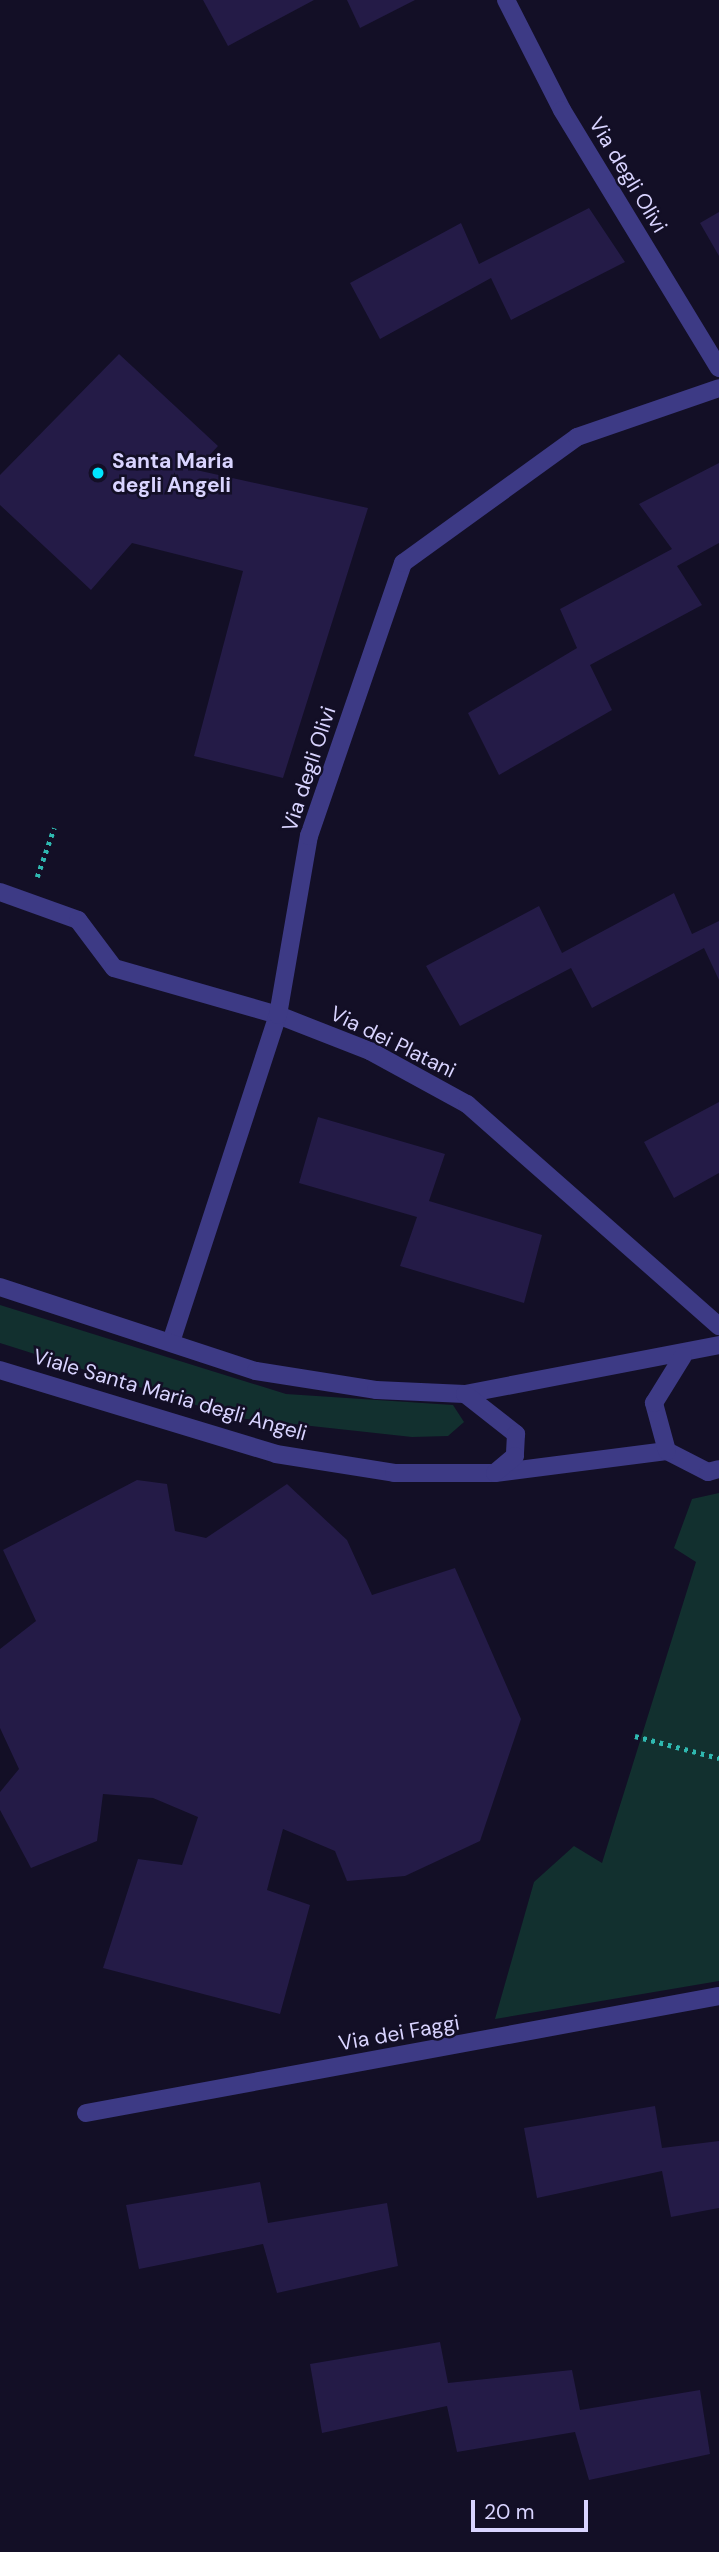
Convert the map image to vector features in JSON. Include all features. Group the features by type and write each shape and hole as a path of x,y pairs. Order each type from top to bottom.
{"street":[{"name":"Via degli Olivi","path":"506,0 562,110 719,368"},
{"name":"Via degli Olivi","path":"172,1342 278,1015 309,836 403,564 578,437 719,388"},
{"name":"Via dei Platani","path":"0,892 78,920 114,968 278,1015 370,1051 467,1104 719,1326"},
{"path":"0,1287 256,1371 376,1390 465,1394 682,1356 719,1345"},
{"path":"682,1356 654,1403 667,1451 708,1472 719,1469"},
{"name":"Viale Santa Maria degli Angeli","path":"0,1370 276,1454 394,1473 495,1473 667,1451"},
{"path":"465,1394 516,1434 514,1456 495,1473"},
{"name":"Via dei Faggi","path":"86,2113 719,1996"}],"path":[{"path":"34,887 54,828"},
{"path":"635,1736 719,1758"}],"green space":[{"path":"0,1305 286,1394 453,1405 464,1422 448,1436 412,1437 237,1418 0,1343"},
{"path":"719,1493 719,1981 495,2019 534,1882 574,1846 602,1863 696,1562 674,1548 692,1499"}],"building":[{"path":"203,0 314,0 228,46"},
{"path":"347,0 415,0 360,28"},
{"path":"589,208 625,262 511,320 491,278 380,339 350,283 461,223 479,264"},
{"path":"719,212 719,256 700,223"},
{"path":"119,354 218,446 196,470 368,508 283,778 194,756 243,571 132,543 91,590 0,505 0,475"},
{"path":"719,463 719,543 677,566 702,605 590,665 612,710 499,775 468,713 577,648 560,609 672,549 639,504"},
{"path":"674,893 692,934 719,921 719,980 704,948 592,1008 571,968 460,1026 426,966 539,906 562,953"},
{"path":"719,1102 719,1173 674,1198 644,1142"},
{"path":"318,1117 445,1154 429,1201 542,1235 524,1303 400,1266 417,1217 299,1183"},
{"path":"137,1480 167,1484 175,1531 206,1538 287,1484 347,1540 372,1595 455,1568 521,1719 480,1841 405,1876 347,1881 335,1851 283,1829 267,1890 310,1905 280,2014 103,1968 138,1859 182,1865 198,1817 153,1798 103,1794 97,1841 31,1868 0,1810 0,1792 19,1769 0,1728 0,1649 36,1621 3,1550"},
{"path":"655,2106 662,2148 719,2141 719,2208 671,2217 662,2171 537,2198 524,2128"},
{"path":"260,2182 268,2223 387,2203 398,2266 277,2293 263,2244 139,2269 126,2205"},
{"path":"440,2342 448,2383 572,2370 580,2410 700,2390 710,2454 589,2480 575,2432 457,2452 447,2406 322,2433 310,2364"}],"place":[{"name":"Santa Maria degli Angeli","path":"98,473"}]}
